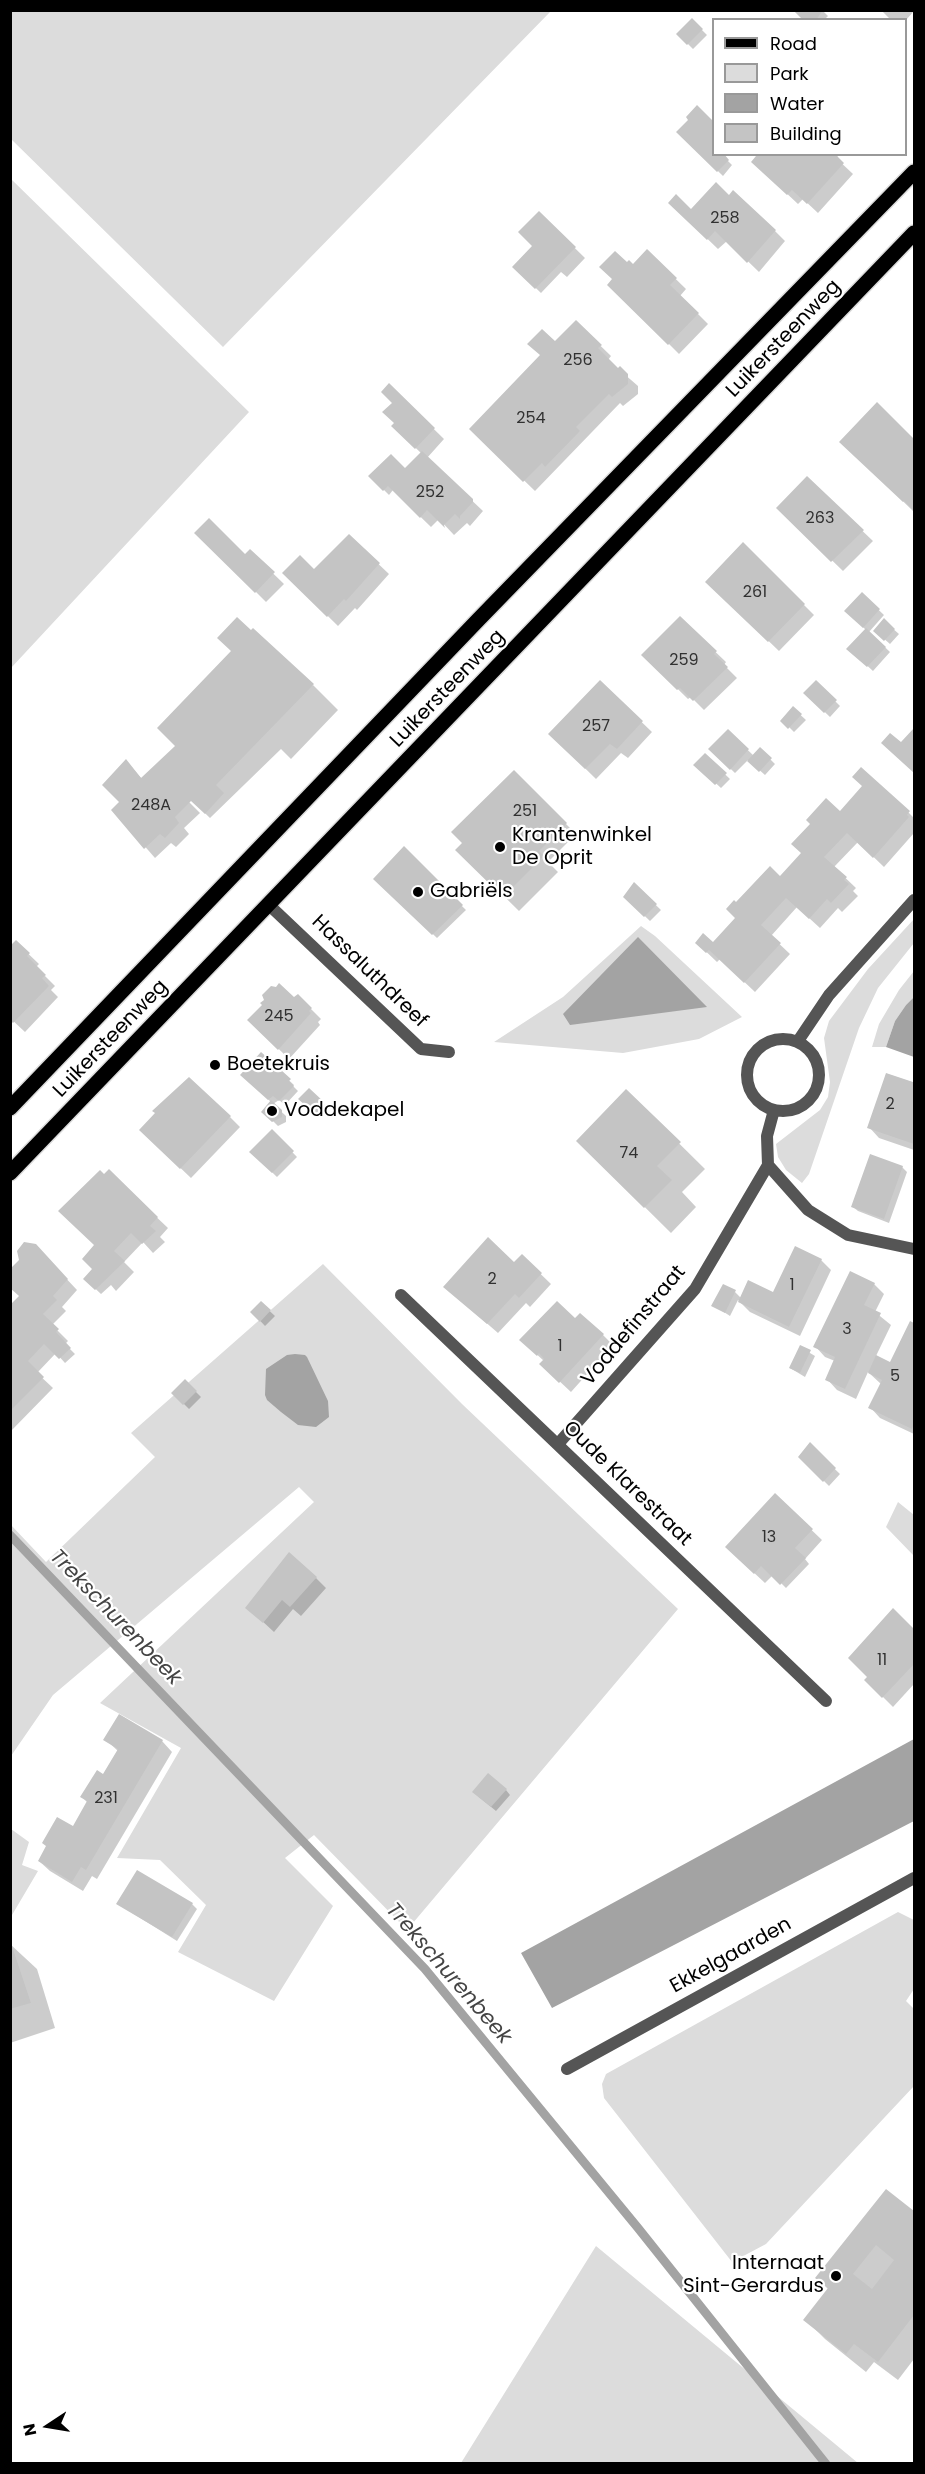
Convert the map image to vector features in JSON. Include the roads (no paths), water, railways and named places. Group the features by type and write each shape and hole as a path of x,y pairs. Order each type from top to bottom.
{"main road":[{"name":"Luikersteenweg","path":"10,1108 478,620 915,172"},
{"name":"Luikersteenweg","path":"10,1173 915,233"}],"street":[{"path":"798,1041 829,995 915,900"},
{"name":"Hassaluthdreef","path":"269,905 421,1049 449,1052"},
{"path":"787,1038 798,1041 816,1057 820,1081 816,1092 808,1102 786,1111 774,1110 757,1100 751,1091 747,1071 750,1060 756,1050 765,1043 787,1038"},
{"path":"774,1110 767,1136 768,1165 808,1209 848,1235 915,1249"},
{"name":"Voddefinstraat","path":"558,1444 695,1289 768,1165"},
{"name":"Oude Klarestraat","path":"401,1295 826,1701"},
{"name":"Ekkelgaarden","path":"567,2069 915,1878"}],"water":[{"path":"638,937 707,1007 570,1025 563,1014"},
{"path":"914,997 914,1057 886,1047 895,1021"},
{"path":"287,1355 307,1357 328,1401 329,1417 316,1427 298,1425 267,1400 265,1395 266,1369"},
{"path":"914,1739 914,1821 552,2008 521,1953"}],"waterway":[{"name":"Trekschurenbeek","path":"10,1535 425,1969 638,2228 826,2464"}],"place":[{"name":"Krantenwinkel De Oprit","path":"500,847"},
{"name":"Gabriëls","path":"418,892"},
{"name":"Boetekruis","path":"215,1065"},
{"name":"Voddekapel","path":"272,1111"},
{"name":"Internaat Sint-Gerardus","path":"836,2276"}]}
